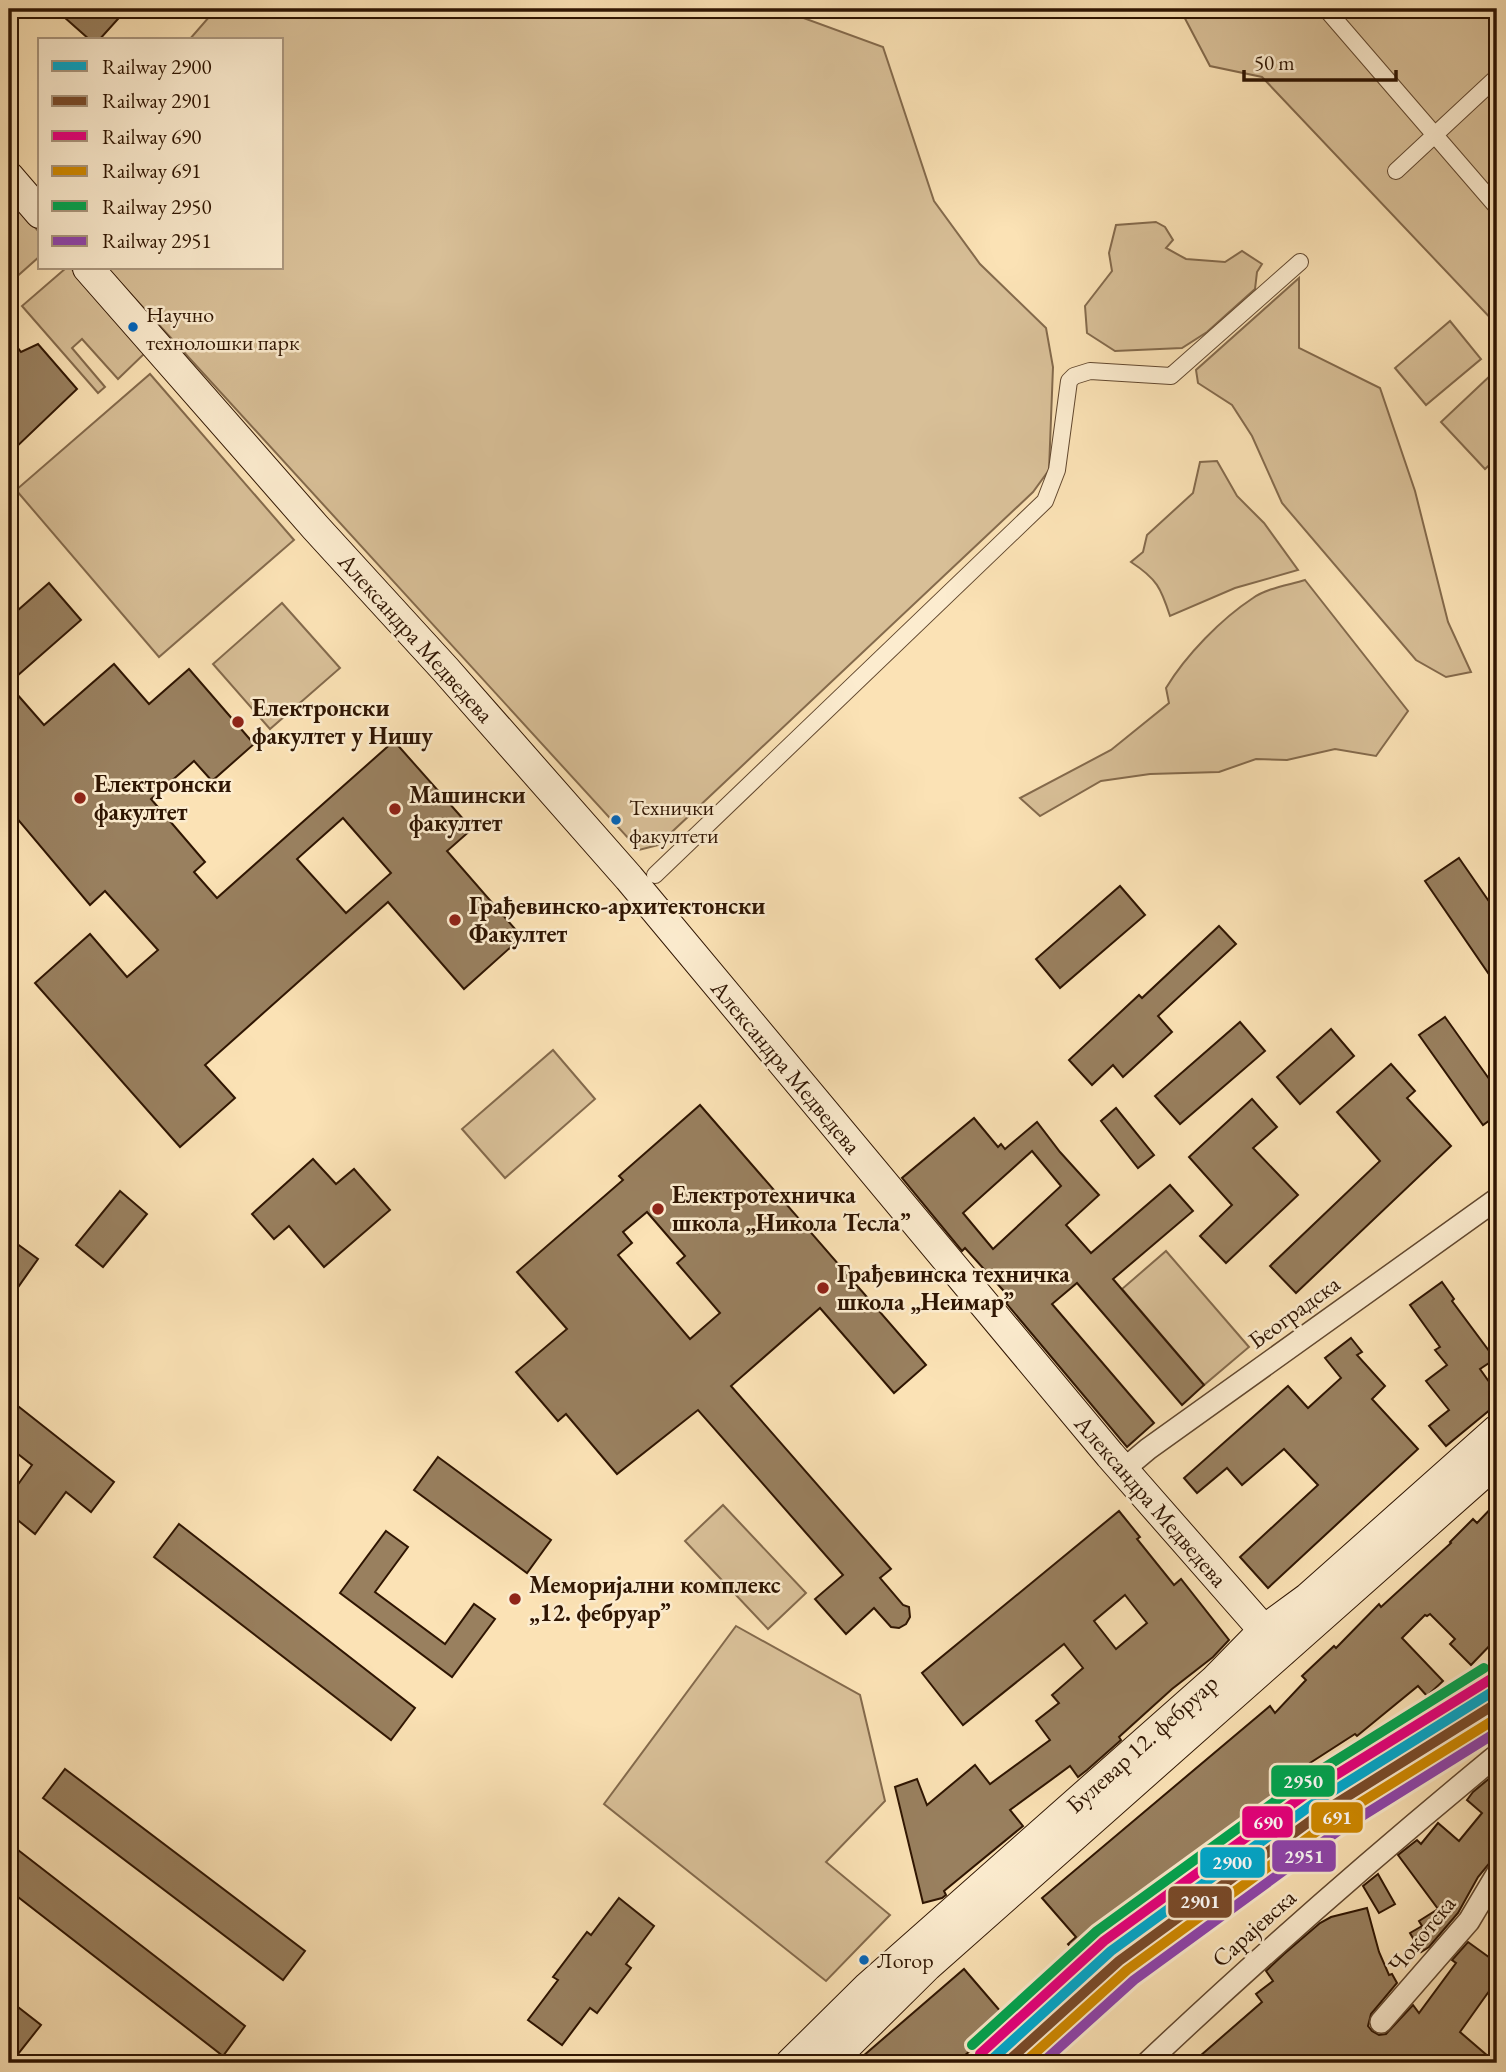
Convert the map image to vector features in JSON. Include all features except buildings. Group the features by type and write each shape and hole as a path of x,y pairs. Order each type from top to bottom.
{"main road":[{"path":"9,177 38,211"},
{"name":"Александра Медведева","path":"90,270 629,878 1123,1470 1273,1642"},
{"name":"Булевар 12. фебруар","path":"791,2063 868,1987 1214,1679 1273,1642 1308,1598 1497,1430"},
{"name":"Булевар 12. фебруар","path":"829,2063 927,1966 1273,1642 1497,1461"}],"street":[{"path":"1326,9 1497,207"},
{"path":"1396,171 1497,77"},
{"path":"655,875 1045,501 1057,470 1069,381 1074,376 1090,371 1171,376 1300,262"},
{"name":"Београдска","path":"1123,1470 1497,1199"},
{"name":"Сарајевска","path":"1147,2063 1345,1882 1497,1755"},
{"name":"Чокотска","path":"1381,2022 1469,1921 1497,1874"}],"shaded area":[{"path":"216,9 779,9 883,47 934,201 980,264 1046,328 1053,367 1049,470 1033,492 658,845 639,850 109,270 284,270 284,38 191,38"},
{"path":"1180,9 1497,9 1497,325 1262,77 1210,66"},
{"path":"9,198 38,231 38,258 13,280 9,275"},
{"path":"1156,222 1165,227 1173,240 1166,248 1186,259 1225,262 1242,251 1262,264 1257,272 1255,289 1207,332 1182,348 1115,351 1087,333 1085,306 1112,271 1109,253 1116,225"},
{"path":"64,270 73,270 145,353 118,379 82,339 72,348 105,387 98,393 22,306"},
{"path":"1299,278 1299,348 1380,388 1415,491 1448,622 1471,672 1446,677 1416,660 1282,503 1252,436 1232,405 1198,383 1196,370"},
{"path":"1450,321 1481,359 1426,405 1395,368"},
{"path":"150,374 294,540 159,657 16,490"},
{"path":"1492,374 1497,380 1497,458 1485,469 1441,422"},
{"path":"1217,461 1237,496 1264,523 1298,570 1235,588 1170,616 1157,585 1131,562 1143,552 1147,535 1193,493 1200,462"},
{"path":"1305,580 1408,711 1376,756 1335,749 1287,760 1256,759 1219,772 1150,774 1101,781 1040,816 1020,798 1111,750 1169,703 1166,688 1174,676 1205,638 1229,616 1265,592"},
{"path":"282,603 340,668 270,729 213,664"},
{"path":"553,1050 595,1099 505,1178 462,1129"},
{"path":"1166,1251 1249,1347 1204,1385 1122,1289"},
{"path":"723,1505 806,1593 768,1629 685,1541"},
{"path":"736,1626 860,1695 885,1801 826,1862 890,1915 826,1981 604,1804"}],"rail line":[{"name":"2950","path":"972,2045 1097,1931 1303,1781 1484,1668"},
{"name":"690","path":"980,2054 1104,1941 1310,1791 1491,1679"},
{"name":"2900","path":"988,2063 1111,1951 1317,1801 1497,1689"},
{"name":"2901","path":"1006,2063 1119,1961 1324,1811 1497,1703"},
{"name":"691","path":"1024,2063 1127,1970 1331,1821 1497,1718"},
{"name":"2951","path":"1042,2063 1134,1980 1338,1831 1497,1732"}],"place":[{"name":"Научно технолошки парк","path":"133,327"},
{"name":"Електронски факултет у Нишу","path":"238,722"},
{"name":"Електронски факултет","path":"80,798"},
{"name":"Машински факултет","path":"395,809"},
{"name":"Технички факултети","path":"616,820"},
{"name":"Грађевинско-архитектонски Факултет","path":"455,920"},
{"name":"Електротехничка школа „Никола Тесла”","path":"658,1209"},
{"name":"Грађевинска техничка школа „Неимар”","path":"823,1288"},
{"name":"Меморијални комплекс „12. фебруар”","path":"515,1599"},
{"name":"Логор","path":"864,1960"}]}
